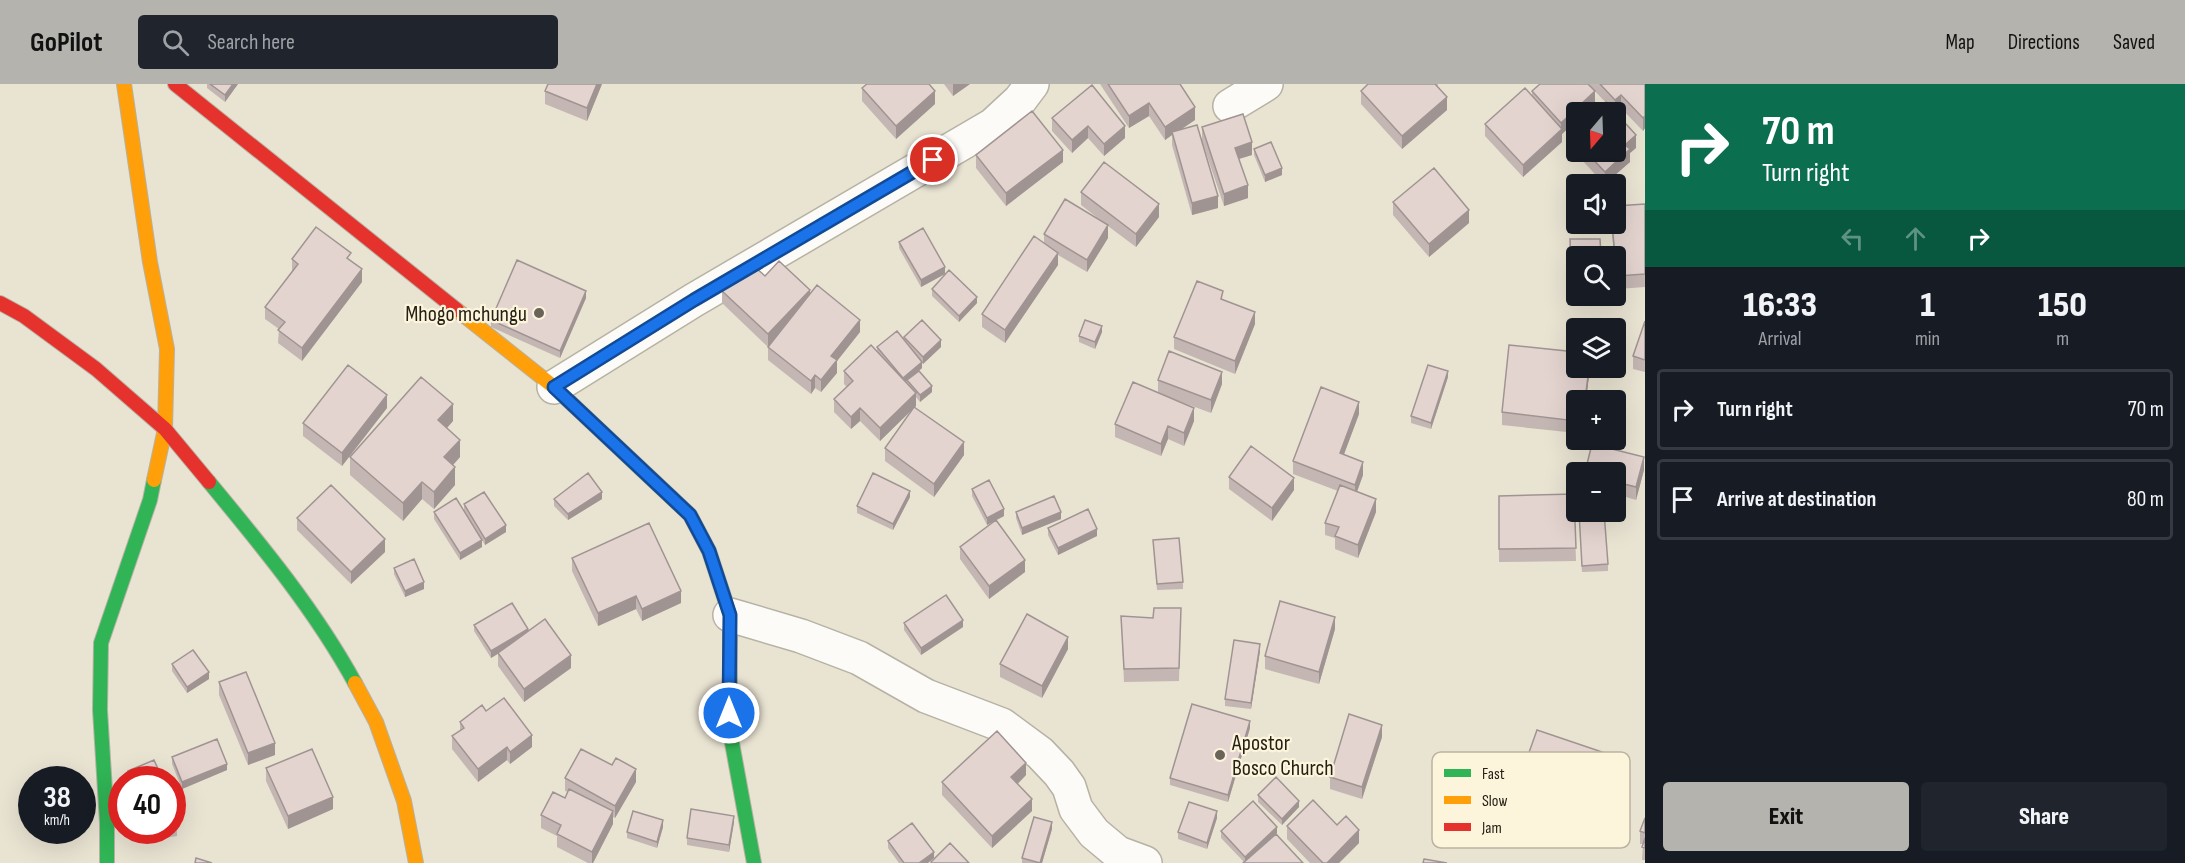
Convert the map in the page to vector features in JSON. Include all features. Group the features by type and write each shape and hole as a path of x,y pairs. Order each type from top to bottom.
{"street":[{"path":"106,863 107,823 99,710 101,644 150,501 165,429 167,349 150,262 124,84"},
{"path":"175,84 554,387 690,515 709,551 730,615 730,732 754,863"},
{"path":"554,387 694,300 993,125 1020,100 1032,84"},
{"path":"1230,106 1266,84"},
{"path":"0,303 24,316 96,369 165,429 282,570 344,663 380,733 404,801 416,863"},
{"path":"730,615 801,636 859,658 926,696 1002,724 1040,753 1059,772 1069,787 1076,809 1094,833 1118,853 1144,863"}],"building":[{"path":"210,84 233,84 225,95"},
{"path":"548,84 597,84 587,108 545,91"},
{"path":"867,84 929,84 935,91 896,126 862,88"},
{"path":"1108,84 1180,84 1195,107 1165,127 1149,103 1129,116"},
{"path":"1368,84 1435,84 1447,97 1402,136 1361,91"},
{"path":"1540,84 1588,84 1595,91 1583,102 1566,102 1566,118 1561,123 1532,91"},
{"path":"1600,84 1645,84 1645,116 1643,118 1621,95 1615,100"},
{"path":"1092,85 1125,126 1104,144 1088,126 1072,140 1052,118"},
{"path":"1525,88 1562,129 1523,165 1485,124"},
{"path":"1032,111 1063,150 1006,193 976,155"},
{"path":"1243,114 1252,142 1235,148 1248,185 1224,194 1202,127"},
{"path":"1626,124 1636,135 1626,144"},
{"path":"1197,125 1218,196 1192,203 1172,132"},
{"path":"1271,142 1282,168 1265,175 1254,149"},
{"path":"1104,162 1159,204 1136,234 1081,192"},
{"path":"1596,162 1616,162 1605,172"},
{"path":"1434,168 1469,210 1429,244 1393,202"},
{"path":"1065,199 1108,225 1087,260 1044,234"},
{"path":"1645,204 1645,274 1626,275 1626,246 1614,246 1613,234 1626,234 1626,205"},
{"path":"316,227 351,253 347,258 362,269 302,348 278,330 285,322 265,307 298,264 292,259"},
{"path":"923,228 945,267 921,280 899,242"},
{"path":"1034,236 1058,253 1005,330 982,314"},
{"path":"1570,239 1600,239 1600,246 1570,246"},
{"name":"Mhogo mchungu","path":"517,260 586,291 560,351 491,320"},
{"path":"779,261 810,290 768,334 722,291 742,268 749,275 756,268 765,276"},
{"path":"949,270 977,297 959,316 932,289"},
{"path":"1197,281 1223,291 1221,299 1255,312 1235,361 1174,337"},
{"path":"817,285 860,320 831,356 837,360 821,380 815,375 811,381 768,347"},
{"path":"922,320 941,340 923,357 904,337"},
{"path":"1085,320 1102,326 1095,342 1079,336"},
{"path":"1645,321 1645,360 1633,356"},
{"path":"897,331 922,362 903,378 877,347"},
{"path":"871,345 916,393 880,428 860,408 851,417 834,399 853,381 844,371"},
{"path":"1509,345 1566,351 1566,378 1588,378 1586,390 1566,390 1566,420 1502,412"},
{"path":"1169,351 1222,372 1211,400 1158,380"},
{"path":"348,365 387,395 342,453 303,423"},
{"path":"1428,365 1448,371 1431,423 1411,416"},
{"path":"919,371 932,386 920,395 907,380"},
{"path":"421,377 453,404 438,420 460,440 444,457 455,467 434,492 422,482 403,503 350,457"},
{"path":"1133,382 1194,408 1184,433 1168,426 1161,444 1115,424"},
{"path":"1321,387 1359,402 1340,453 1363,462 1355,485 1293,461"},
{"path":"914,407 964,442 934,484 885,448"},
{"path":"1251,446 1294,478 1272,508 1229,477"},
{"path":"1590,450 1616,450 1644,457 1636,487 1626,484 1626,462 1588,462"},
{"path":"588,473 602,492 568,514 554,499"},
{"path":"873,473 910,491 893,524 857,506"},
{"path":"989,480 1004,509 987,518 972,489"},
{"path":"331,485 385,539 351,572 297,518"},
{"path":"1340,485 1376,499 1358,545 1335,536 1339,527 1325,523"},
{"path":"484,492 506,525 485,539 464,504"},
{"path":"1566,494 1566,522 1575,522 1576,548 1499,549 1499,496"},
{"path":"1054,496 1061,512 1022,528 1016,512"},
{"path":"456,498 482,540 460,553 434,512"},
{"path":"1088,509 1097,529 1058,548 1048,528"},
{"path":"996,520 1025,560 989,586 960,547"},
{"path":"1580,522 1605,522 1608,564 1582,566"},
{"path":"649,523 681,591 642,609 636,596 598,613 572,558"},
{"path":"1179,538 1183,582 1157,584 1153,540"},
{"path":"414,559 424,582 405,591 394,568"},
{"path":"946,595 963,620 921,648 904,623"},
{"path":"1280,601 1335,617 1319,672 1265,656"},
{"path":"512,603 528,629 491,651 474,625"},
{"path":"1154,608 1181,608 1179,668 1124,669 1121,616 1153,618"},
{"path":"1027,614 1068,637 1042,686 1000,664"},
{"path":"545,619 571,655 524,689 498,653"},
{"path":"1234,640 1260,644 1251,703 1225,699"},
{"path":"193,650 209,672 187,687 172,664"},
{"path":"246,672 275,743 248,753 219,682"},
{"path":"504,698 532,735 510,752 507,747 478,769 452,736 464,728 460,722 482,705 486,711"},
{"path":"1192,704 1250,721 1228,795 1170,778"},
{"path":"1349,714 1382,725 1362,787 1330,777"},
{"path":"1537,730 1602,752 1529,752"},
{"path":"997,731 1026,763 1011,777 1032,799 992,836 942,782"},
{"path":"217,739 227,764 186,780 186,766 176,766 172,757"},
{"path":"312,749 333,797 288,816 266,768"},
{"path":"581,749 612,765 616,758 636,769 615,806 565,778"},
{"path":"154,760 157,766 140,766"},
{"path":"1276,777 1299,801 1282,819 1258,795"},
{"path":"569,789 613,811 592,852 557,834 561,825 541,815 553,792 565,798"},
{"path":"1313,800 1337,825 1346,816 1359,830 1327,863 1323,863 1287,826"},
{"path":"1253,801 1277,827 1245,857 1221,831"},
{"path":"1189,802 1217,811 1207,843 1178,832"},
{"path":"691,809 734,816 729,845 687,838"},
{"path":"633,811 663,820 657,842 627,832"},
{"path":"1034,817 1052,822 1040,863 1022,858"},
{"path":"1645,818 1645,833 1640,831"},
{"path":"912,823 934,852 919,863 904,863 888,841"},
{"path":"1276,834 1303,863 1243,863"},
{"path":"950,843 969,863 931,862"},
{"path":"196,858 212,863 195,863"},
{"path":"1424,859 1447,863 1423,863"}],"traffic: fast":[{"path":"107,863 107,823 100,710 101,643 150,500 154,480"},
{"path":"209,482 268,554 305,604 355,683"},
{"path":"672,498 690,515 709,551 730,615 730,732 754,863"}],"traffic: slow":[{"path":"124,84 150,262 167,349 165,429 154,480"},
{"path":"457,310 554,387 672,498"},
{"path":"355,683 376,722 404,801 416,863"}],"traffic: jam":[{"path":"175,84 457,310"},
{"path":"0,303 24,316 96,369 165,429 209,482"}],"place":[{"name":"Mhogo mchungu","path":"539,313"},
{"name":"Apostor Bosco Church","path":"1220,755"}],"route":[{"path":"729,713 730,615 709,551 690,515 554,387 694,300 933,160"}]}
